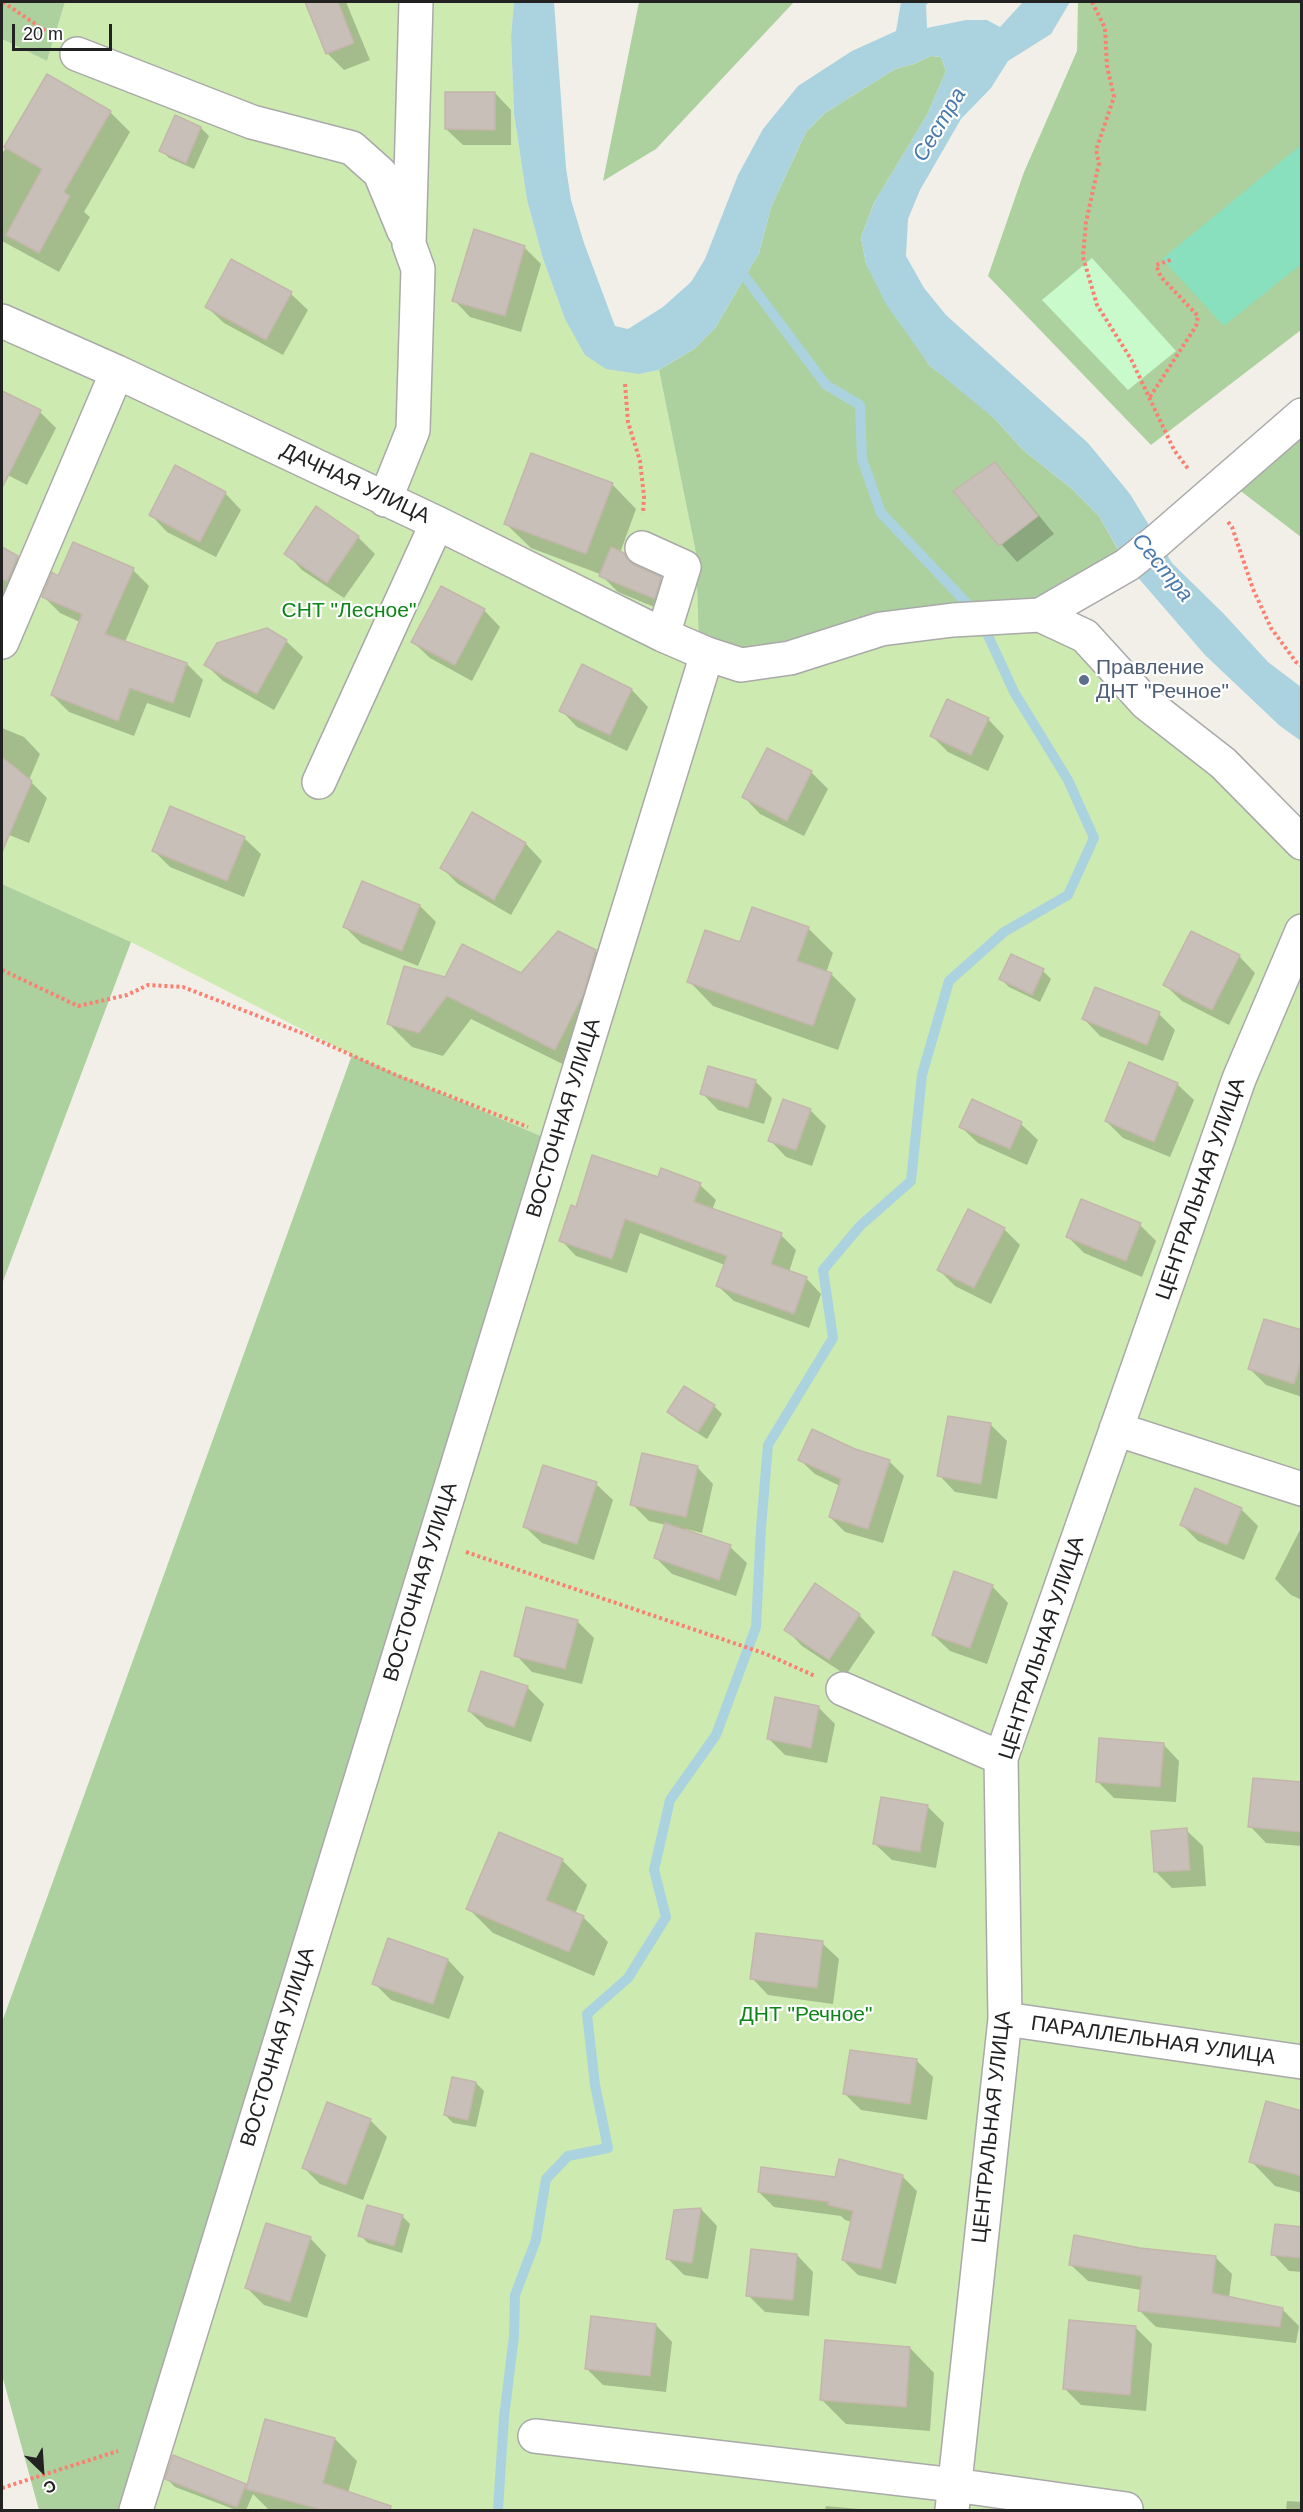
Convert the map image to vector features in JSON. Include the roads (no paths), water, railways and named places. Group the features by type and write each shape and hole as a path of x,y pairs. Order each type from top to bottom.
{"street":[{"path":"409,244 416,2"},
{"path":"78,54 252,122 352,148 381,173 418,269 413,430 385,500"},
{"name":"ДАЧНАЯ УЛИЦА","path":"2,321 117,372 437,523 663,635 706,654 741,665 780,660 881,629 986,617 1040,615"},
{"path":"2,642 117,372"},
{"path":"1040,615 1127,565 1302,415"},
{"path":"320,782 437,523"},
{"path":"642,548 684,567 663,635"},
{"path":"1040,615 1085,636 1146,703 1223,763 1302,843"},
{"name":"ВОСТОЧНАЯ УЛИЦА","path":"136,2511 706,654"},
{"name":"ЦЕНТРАЛЬНАЯ УЛИЦА","path":"953,2498 1005,2019 1001,1758 1239,1079 1302,931"},
{"path":"1116,1429 1302,1489"},
{"path":"843,1689 1001,1758"},
{"name":"ПАРАЛЛЕЛЬНАЯ УЛИЦА","path":"1005,2019 1302,2062"},
{"path":"536,2436 953,2498 1126,2509"}],"water":[{"name":"Сестра","path":"514,2 554,2 566,168 571,200 584,243 615,326 628,329 663,307 691,282 705,259 738,175 763,129 798,86 852,51 896,31 901,2 929,2 926,5 927,28 966,20 987,20 1000,27 1023,2 1070,2 1051,34 1008,61 991,88 961,119 920,190 908,219 906,256 924,288 946,315 1088,443 1130,494 1172,563 1224,614 1268,662 1301,687 1301,741 1280,726 1205,655 1127,565 1099,516 1071,488 1023,450 995,419 929,365 886,304 866,264 861,237 874,203 927,115 946,71 941,57 931,56 895,69 825,113 806,132 771,207 759,253 715,328 694,349 659,370 639,374 606,369 585,355 565,319 543,259 527,200 514,114 511,36"}],"waterway":[{"path":"498,2510 504,2417 514,2336 515,2295 536,2240 546,2179 568,2156 608,2148 595,2085 587,2014 628,1978 666,1917 654,1870 670,1800 716,1735 756,1627 768,1445 833,1338 823,1270 860,1226 911,1181 922,1075 949,981 1004,932 1068,895 1094,838 1068,780 1014,692 979,616 881,513 862,459 860,405 826,385 737,266"}],"place":[{"name":"Правление ДНТ \"Речное\"","path":"1084,680"}],"park label":[{"name":"СНТ \"Лесное\"","path":"349,611"},
{"name":"ДНТ \"Речное\"","path":"806,2015"}]}
